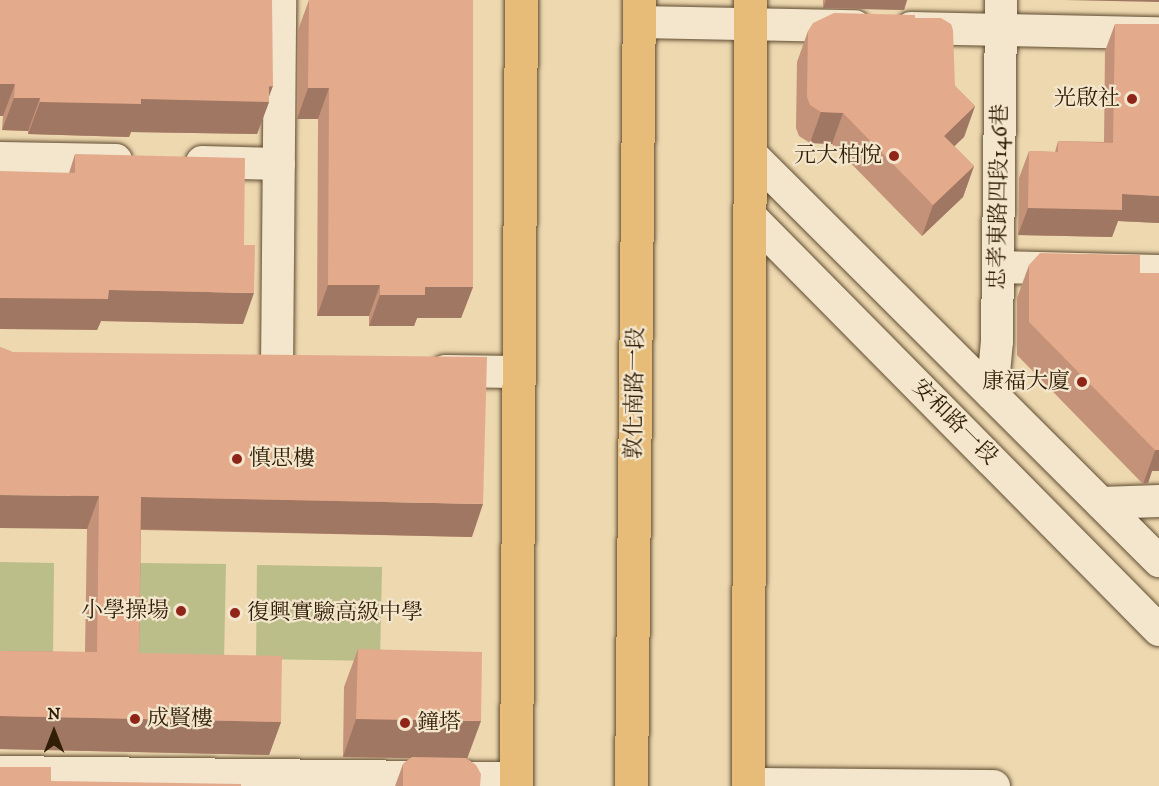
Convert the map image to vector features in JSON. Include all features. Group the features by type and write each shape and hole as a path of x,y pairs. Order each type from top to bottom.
{"main road":[{"path":"516,782 521,0"},
{"name":"敦化南路一段","path":"631,786 639,11"},
{"path":"748,785 750,12"}],"street":[{"path":"243,368 289,369 279,164 280,0"},
{"path":"639,11 1001,15 1159,33"},
{"name":"忠孝東路四段146巷","path":"992,394 997,340 1001,15"},
{"name":"安和路一段","path":"750,153 1159,561"},
{"path":"0,158 139,161"},
{"path":"174,162 279,164"},
{"name":"安和路一段","path":"750,216 1159,630"},
{"path":"998,267 1159,271"},
{"path":"418,371 519,372"},
{"path":"1101,503 1159,501"},
{"path":"0,772 263,780 516,782"},
{"path":"748,785 994,786"}],"green space":[{"path":"0,562 54,563 53,656 0,655"},
{"name":"小學操場","path":"139,563 226,564 224,660 137,658"},
{"path":"257,565 382,567 380,661 256,659"}],"building":[{"path":"0,0 272,0 273,86 269,86 269,102 141,99 141,104 40,102 40,98 14,98 15,84 0,84"},
{"path":"309,0 473,0 473,287 425,287 425,295 380,295 380,285 328,285 329,88 308,88"},
{"name":"元大柏悅","path":"834,13 915,15 915,18 941,18 951,24 955,86 975,106 944,136 974,166 933,205 843,113 821,112 810,105 807,97 808,31 813,23"},
{"path":"1115,24 1159,24 1159,196 1122,194 1122,210 1028,208 1029,151 1058,152 1058,141 1113,143"},
{"path":"75,154 245,158 244,245 255,245 254,293 109,290 108,299 0,298 0,171 75,173"},
{"path":"1040,253 1140,255 1140,273 1159,273 1159,450 1155,450 1029,322 1029,265"},
{"path":"0,347 12,352 487,357 483,504 141,497 139,653 282,656 281,722 0,716 0,651 97,652 99,496 0,495"},
{"path":"358,649 482,652 481,721 356,719"},
{"path":"412,757 466,758 476,765 481,774 480,786 403,786 403,764"},
{"path":"0,767 51,767 51,781 241,784 241,786 0,786"}],"place":[{"name":"光啟社","path":"1132,99"},
{"name":"元大柏悅","path":"894,156"},
{"name":"康福大廈","path":"1082,382"},
{"name":"慎思樓","path":"237,459"},
{"name":"小學操場","path":"181,611"},
{"name":"復興實驗高級中學","path":"235,613"},
{"name":"成賢樓","path":"135,719"},
{"name":"鐘塔","path":"405,723"}]}
